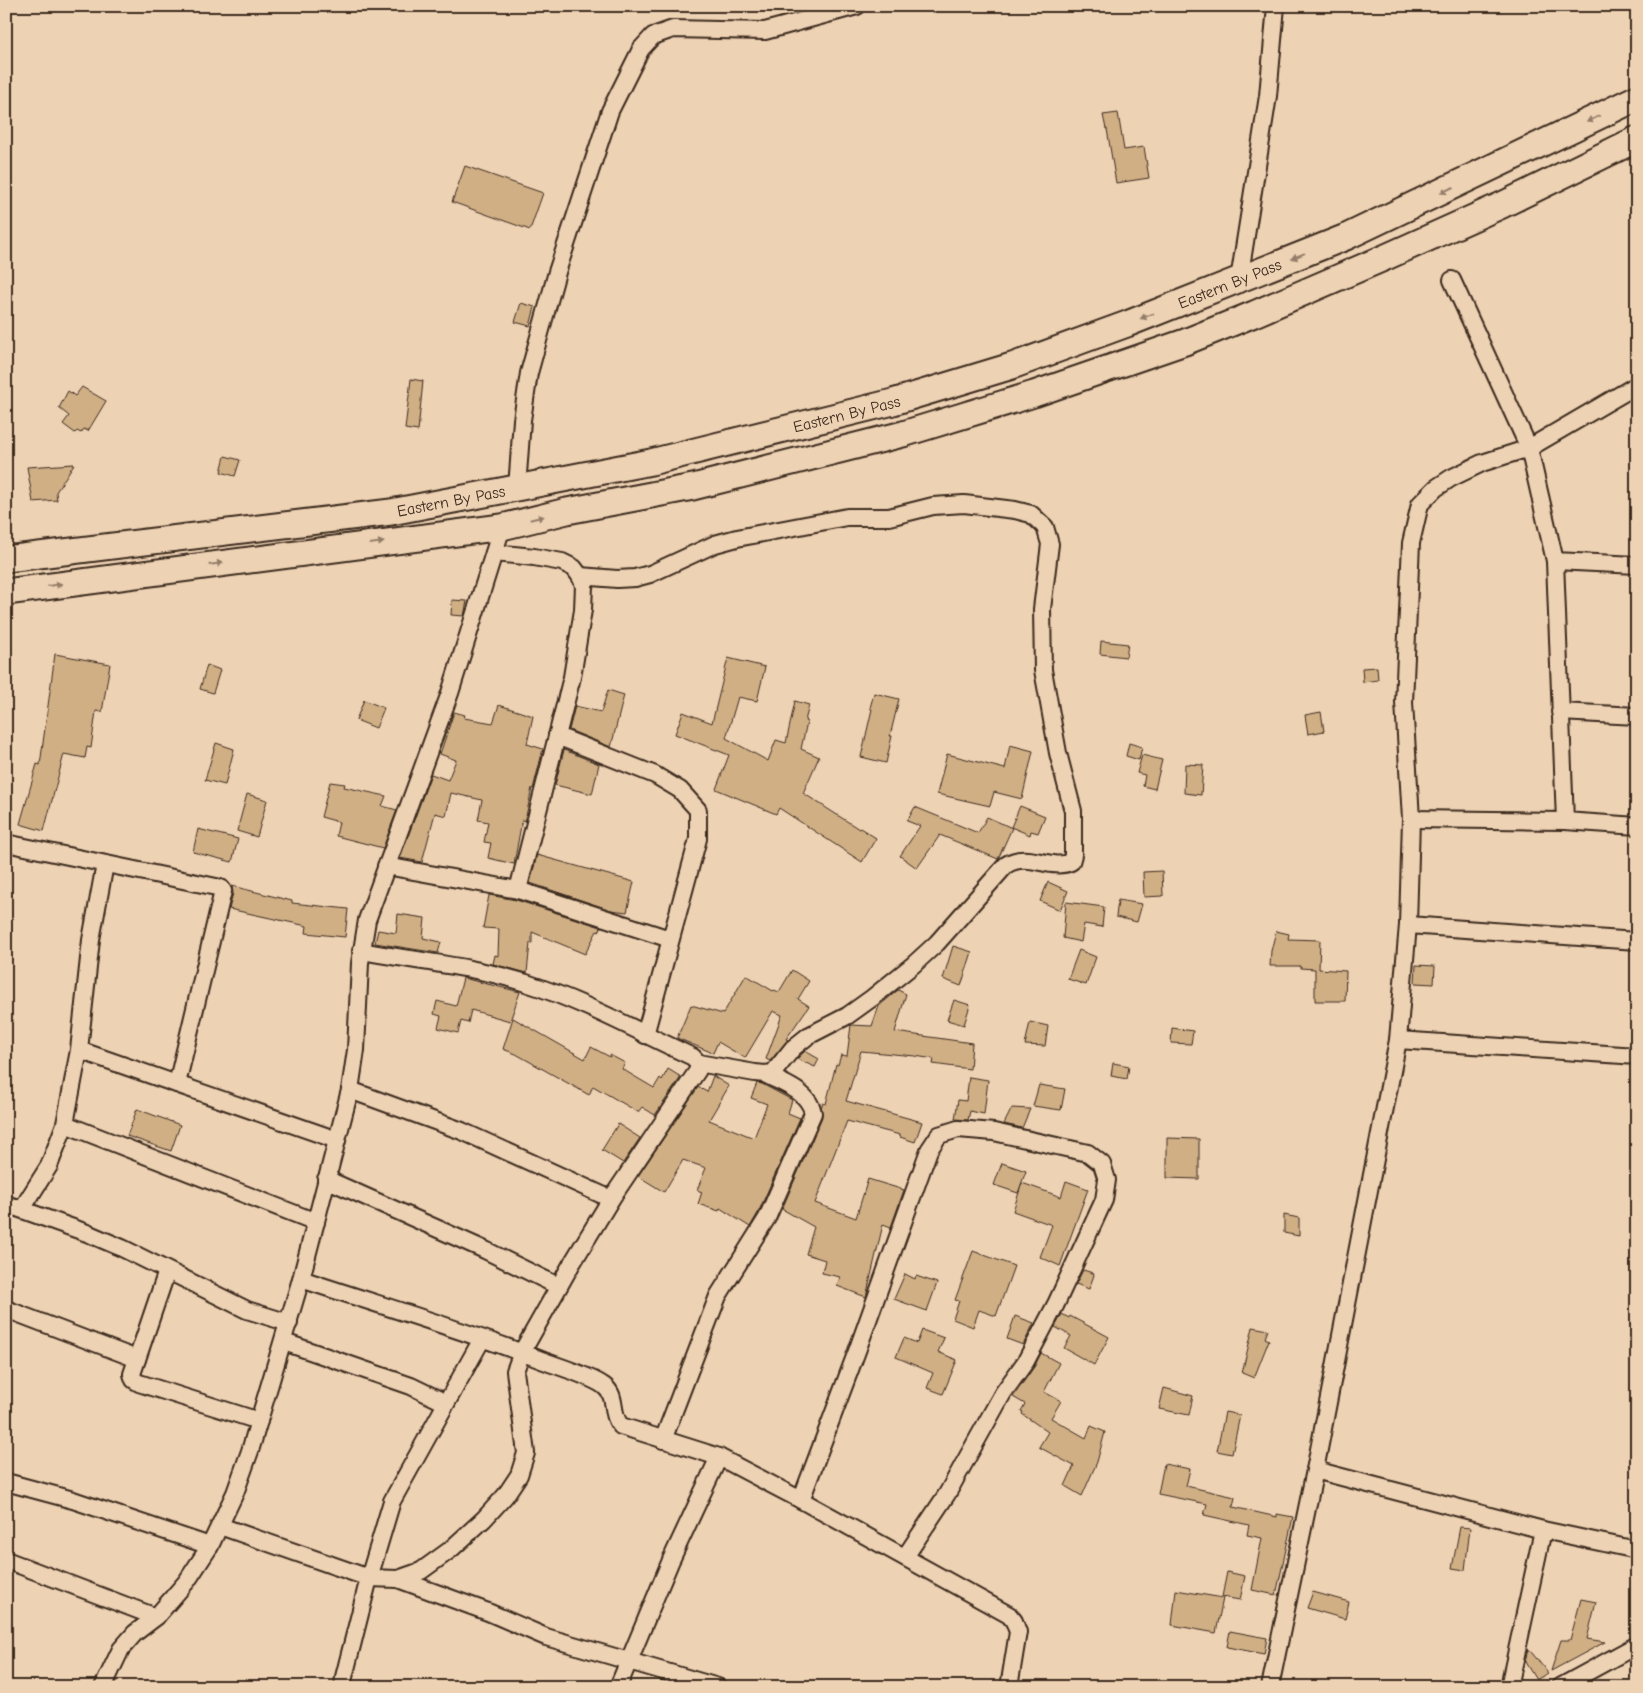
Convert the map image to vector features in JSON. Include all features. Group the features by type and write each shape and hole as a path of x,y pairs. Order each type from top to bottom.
{"main road":[{"name":"Eastern By Pass","path":"6,559 391,512 651,462 893,402 1012,366 1127,324 1355,233 1637,98"},
{"name":"Eastern By Pass","path":"6,592 502,527 712,482 903,434 1034,394 1185,342 1386,257 1502,205 1637,139"}],"street":[{"path":"517,488 522,420 529,373 557,272 610,111 641,49 653,36 672,30 765,30 856,6"},
{"path":"1239,280 1268,96 1276,6"},
{"path":"1452,280 1528,448 1555,561 1565,822"},
{"path":"1270,1687 1315,1470 1398,1040 1408,925 1411,819 1404,702 1411,543 1420,504 1436,488 1450,478 1482,463 1528,448 1566,428 1637,385"},
{"path":"580,576 617,579 635,578 650,574 714,544 737,538 847,517 889,517 933,506 964,504 1014,510 1030,514 1045,527 1050,544 1042,610 1042,670 1058,752 1073,811 1073,855 1071,862 1064,865 1028,859 1014,860 1006,865 937,943 913,965 847,1016 808,1036 793,1048 773,1072 766,1074"},
{"path":"102,1687 121,1649 135,1633 156,1617 187,1582 210,1546 235,1492 284,1342 350,1090 356,1050 361,952 367,920 450,693 502,527"},
{"path":"494,553 562,562 574,568 584,585 583,610 572,677 518,890"},
{"path":"1555,561 1637,565"},
{"path":"1560,712 1637,716"},
{"path":"557,736 654,775 680,790 698,810 698,839 645,1035"},
{"path":"1411,819 1565,822 1637,826"},
{"path":"6,844 221,888 223,890 177,1084"},
{"path":"22,1209 49,1166 65,1124 79,1050 91,940 105,864"},
{"path":"386,866 518,890 670,939"},
{"path":"1408,925 1637,942"},
{"path":"361,952 485,972 527,983 568,999 693,1057 698,1063 698,1070 611,1200 558,1286 522,1352 515,1371 526,1453 519,1475 505,1496 484,1519 450,1550 421,1571 398,1579"},
{"path":"1398,1040 1637,1056"},
{"path":"79,1050 337,1140"},
{"path":"664,1440 718,1296 767,1218 813,1113 811,1104 802,1094 766,1074 698,1063"},
{"path":"350,1090 462,1131 611,1200"},
{"path":"65,1124 316,1222"},
{"path":"801,1500 929,1150 939,1135 958,1129 994,1132 1088,1153 1102,1164 1107,1180 1104,1200 1056,1304 1026,1361 1003,1393 948,1494 905,1557"},
{"path":"326,1179 485,1250 558,1286"},
{"path":"6,1204 87,1233 247,1310 289,1323"},
{"path":"167,1271 132,1374 134,1380 138,1383 259,1421"},
{"path":"301,1279 522,1352 603,1385 609,1390 613,1399 615,1418 621,1426 719,1457 1009,1615 1014,1621 1018,1632 1009,1687"},
{"path":"6,1309 138,1359"},
{"path":"343,1687 369,1578 392,1501 482,1339"},
{"path":"284,1342 411,1386 446,1403"},
{"path":"618,1687 671,1560 719,1457"},
{"path":"1315,1470 1543,1530 1637,1550"},
{"path":"6,1482 82,1503 210,1546"},
{"path":"220,1526 369,1578 398,1579 488,1612 546,1637 718,1687"},
{"path":"1509,1687 1543,1530"},
{"path":"6,1560 156,1617"},
{"path":"1560,1687 1637,1646"}],"building":[{"path":"1118,113 1124,150 1144,147 1149,178 1116,183 1103,115"},
{"path":"465,166 543,193 530,230 452,202"},
{"path":"521,303 535,307 530,326 515,322"},
{"path":"411,379 423,381 418,431 405,429"},
{"path":"82,387 106,401 88,431 84,429 81,433 77,431 75,433 63,424 69,416 59,408 68,391 75,396"},
{"path":"225,456 240,460 235,476 221,472"},
{"path":"74,464 56,492 57,500 33,502 27,467"},
{"path":"452,600 467,601 464,616 451,615"},
{"path":"1101,641 1128,644 1126,657 1100,654"},
{"path":"55,654 110,664 102,712 96,711 91,748 87,747 85,758 64,754 44,831 20,824 37,764 40,765"},
{"path":"728,658 765,667 757,701 738,697 726,738 768,761 776,740 786,743 795,701 809,705 801,749 819,757 803,793 876,838 862,862 779,808 776,814 716,789 729,755 675,734 683,712 712,723"},
{"path":"207,665 220,670 213,693 200,689"},
{"path":"1377,667 1378,680 1363,682 1362,668"},
{"path":"608,690 624,695 611,747 569,730 575,706 601,712"},
{"path":"874,693 899,699 886,763 861,757"},
{"path":"364,700 384,708 376,728 356,720"},
{"path":"499,705 533,716 527,744 543,749 525,821 522,820 514,864 488,858 491,843 484,842 488,822 478,820 482,800 451,793 446,816 435,813 422,862 400,858 431,774 448,780 456,760 440,754 454,712 465,715 464,718 493,723"},
{"path":"1321,712 1324,731 1308,734 1305,715"},
{"path":"216,743 234,749 225,785 205,780"},
{"path":"1129,743 1142,747 1139,760 1126,756"},
{"path":"1010,745 1033,751 1022,799 994,792 990,806 937,794 947,754 1005,769"},
{"path":"564,750 599,764 592,794 555,785"},
{"path":"1142,755 1162,760 1155,789 1143,786 1145,775 1137,773"},
{"path":"1185,764 1203,765 1201,795 1184,793"},
{"path":"330,782 345,784 344,787 386,796 382,806 397,810 383,848 336,836 339,822 321,817"},
{"path":"247,794 267,800 257,837 237,831"},
{"path":"1020,806 1045,816 1038,833 1031,831 1030,835 1011,827"},
{"path":"915,807 978,833 987,817 1012,828 998,859 940,835 917,868 900,856 920,826 907,821"},
{"path":"198,829 238,839 232,862 193,852"},
{"path":"537,855 634,882 627,912 611,910 530,883"},
{"path":"1162,871 1163,896 1144,897 1143,872"},
{"path":"1048,882 1068,891 1060,910 1040,901"},
{"path":"232,886 292,901 292,903 348,909 345,937 306,933 307,926 229,909 233,893"},
{"path":"489,895 516,900 601,927 585,954 532,932 527,973 493,964 495,955 498,956 499,929 483,928"},
{"path":"1118,900 1142,904 1137,922 1116,917"},
{"path":"1066,902 1104,907 1102,927 1084,924 1081,942 1063,938"},
{"path":"398,914 425,918 423,938 441,942 438,953 375,943 378,930 396,933"},
{"path":"1276,931 1289,934 1288,939 1320,940 1319,969 1346,971 1345,1001 1315,1001 1315,969 1300,968 1300,966 1270,966 1271,951"},
{"path":"953,946 972,952 961,986 943,979"},
{"path":"1079,950 1096,957 1086,985 1068,979"},
{"path":"1416,965 1435,966 1434,984 1415,983"},
{"path":"792,970 809,981 798,999 809,1006 786,1039 788,1040 770,1061 766,1059 782,1015 773,1011 745,1058 718,1042 713,1053 677,1038 691,1005 723,1014 746,975 773,991 779,992"},
{"path":"463,978 520,992 510,1021 471,1010 468,1023 461,1021 458,1033 438,1028 441,1016 434,1014 437,1001 456,1006"},
{"path":"898,990 906,994 895,1032 972,1043 970,1069 933,1064 934,1059 861,1051 846,1101 922,1122 915,1142 900,1137 900,1135 847,1121 815,1203 856,1218 868,1179 904,1190 891,1227 883,1224 866,1297 837,1286 840,1277 822,1273 825,1260 806,1254 814,1227 782,1209 822,1117 821,1107 823,1103 826,1104 836,1064 838,1065 841,1055 847,1056 851,1025 872,1026 879,1006"},
{"path":"954,1000 970,1005 964,1025 947,1020"},
{"path":"513,1018 585,1059 591,1047 610,1057 610,1055 625,1063 622,1069 654,1088 660,1078 662,1080 668,1069 681,1077 655,1115 642,1107 638,1112 593,1086 589,1095 516,1054 503,1049"},
{"path":"1030,1022 1048,1026 1045,1046 1025,1045"},
{"path":"1172,1028 1193,1031 1191,1044 1171,1043"},
{"path":"805,1051 819,1059 815,1067 797,1059"},
{"path":"1113,1063 1129,1066 1127,1079 1111,1076"},
{"path":"713,1076 729,1086 709,1120 754,1138 767,1104 751,1098 757,1083 792,1100 788,1113 800,1118 750,1227 720,1208 719,1211 698,1204 702,1192 697,1190 706,1168 683,1160 664,1192 638,1176 698,1087 707,1092"},
{"path":"969,1077 988,1080 984,1114 970,1111 968,1120 955,1119 958,1100 966,1101"},
{"path":"1039,1085 1065,1089 1061,1110 1033,1106"},
{"path":"1012,1108 1030,1109 1022,1128 1004,1124"},
{"path":"137,1109 180,1125 171,1151 127,1136"},
{"path":"618,1124 640,1138 623,1163 602,1150"},
{"path":"1167,1138 1199,1139 1199,1179 1167,1178"},
{"path":"1002,1163 1026,1171 1018,1193 994,1185"},
{"path":"1066,1181 1088,1189 1060,1266 1040,1257 1052,1225 1013,1211 1022,1183 1061,1197"},
{"path":"1284,1215 1299,1218 1299,1236 1284,1233"},
{"path":"973,1251 1014,1266 996,1316 979,1310 973,1327 953,1319 959,1301 955,1300"},
{"path":"1083,1270 1094,1275 1089,1289 1076,1284"},
{"path":"905,1274 915,1279 916,1276 937,1283 927,1311 894,1299"},
{"path":"1062,1314 1069,1318 1070,1316 1109,1337 1094,1365 1064,1348 1071,1336 1055,1327"},
{"path":"1015,1316 1034,1323 1023,1345 1007,1339"},
{"path":"1253,1327 1268,1330 1265,1338 1269,1340 1254,1378 1242,1373"},
{"path":"922,1330 944,1338 938,1352 957,1360 943,1394 927,1388 933,1373 896,1357 904,1338 917,1343"},
{"path":"1041,1353 1059,1363 1044,1392 1061,1401 1051,1418 1086,1438 1091,1426 1105,1432 1097,1462 1082,1496 1065,1486 1074,1466 1039,1447 1048,1432 1022,1414 1023,1412 1021,1411 1025,1404 1013,1397 1034,1367"},
{"path":"1164,1388 1193,1396 1189,1415 1159,1409"},
{"path":"1225,1412 1240,1415 1232,1454 1217,1451"},
{"path":"1164,1464 1190,1469 1186,1486 1235,1497 1233,1507 1277,1517 1277,1514 1293,1517 1276,1595 1252,1590 1262,1538 1247,1535 1249,1525 1204,1515 1207,1504 1158,1494"},
{"path":"1460,1527 1470,1528 1465,1570 1452,1568"},
{"path":"1227,1572 1245,1576 1240,1600 1222,1597"},
{"path":"1176,1590 1223,1598 1216,1633 1172,1625"},
{"path":"1313,1592 1349,1602 1345,1619 1307,1608"},
{"path":"1581,1599 1596,1602 1587,1639 1605,1642 1551,1671 1561,1640 1570,1640"},
{"path":"1230,1631 1267,1638 1264,1654 1227,1647"},
{"path":"1528,1648 1548,1673 1536,1680 1525,1662"}]}
